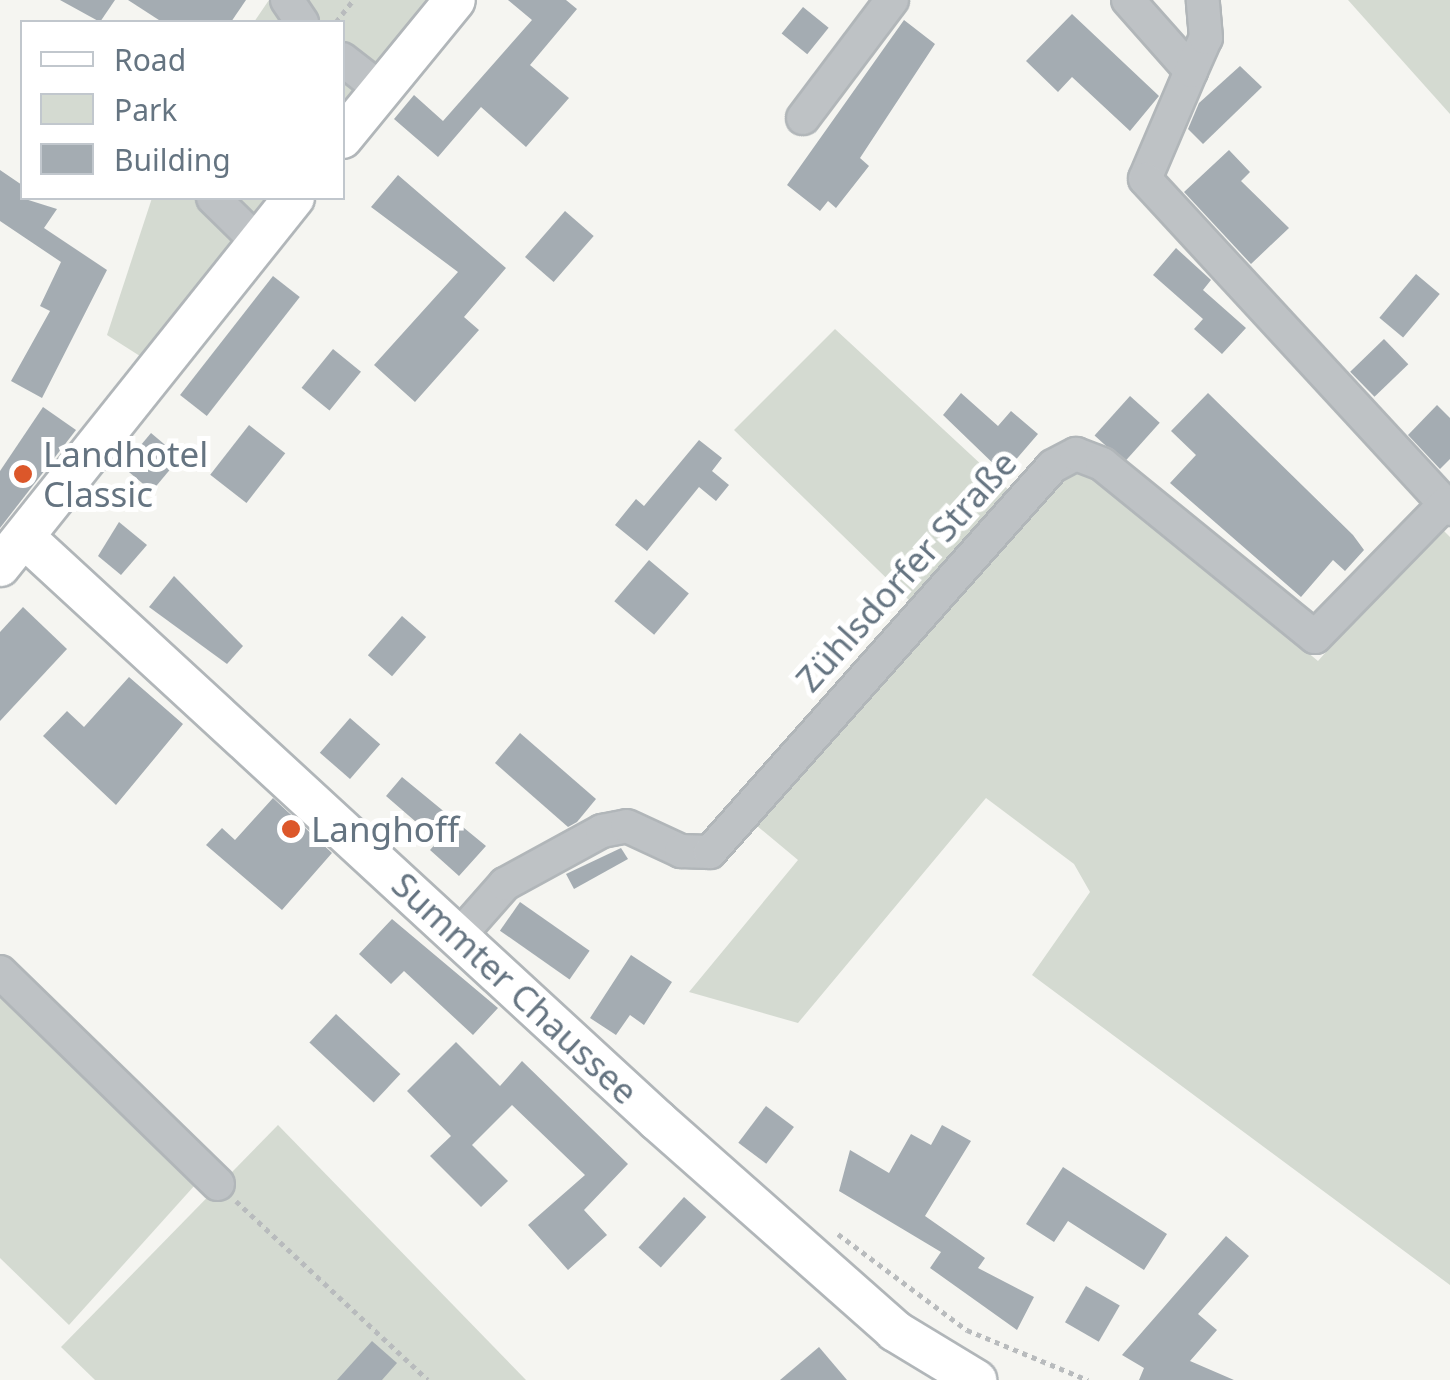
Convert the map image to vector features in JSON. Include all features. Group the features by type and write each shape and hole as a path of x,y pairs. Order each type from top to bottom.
{"main road":[{"path":"345,134 455,0"},
{"path":"12,552 292,200"},
{"name":"Summter Chaussee","path":"12,552 460,935 658,1122 951,1375"}],"street":[{"path":"803,118 892,0"},
{"path":"1128,0 1191,71 1206,38 1203,0"},
{"path":"345,62 382,90"},
{"name":"Zühlsdorfer Straße","path":"460,935 506,884 602,831 627,826 681,851 710,852 1053,466 1076,454 1102,464 1315,637 1447,506 1145,179 1191,71"},
{"path":"215,200 258,242"},
{"path":"0,972 218,1184"}],"path":[{"path":"338,20 353,0"},
{"path":"218,1184 428,1380"},
{"path":"832,1229 967,1330 1088,1380"}],"green space":[{"path":"269,0 432,0 345,109 345,20 255,20"},
{"path":"1348,0 1450,0 1450,114"},
{"path":"151,200 272,200 143,358 107,335"},
{"path":"835,329 1024,504 1073,458 1318,661 1438,525 1450,537 1450,1285 1032,975 1090,892 1074,864 986,798 798,1023 689,992 798,860 738,810 910,601 734,430"},
{"path":"0,989 195,1185 69,1325 0,1258"},
{"path":"278,1125 526,1380 95,1380 61,1347"}],"building":[{"path":"60,0 115,0 101,20"},
{"path":"128,0 246,0 232,20 159,20"},
{"path":"508,0 566,0 577,9 530,65 569,98 526,147 481,107 438,157 394,119 414,95 443,121 532,20"},
{"path":"803,7 829,28 807,54 782,33"},
{"path":"1072,14 1159,96 1130,131 1072,77 1058,92 1026,61"},
{"path":"904,20 935,44 860,158 869,166 836,208 828,201 820,211 787,185"},
{"path":"1240,66 1262,87 1203,144 1188,129 1199,103"},
{"path":"1229,150 1250,172 1241,181 1289,228 1251,264 1184,192"},
{"path":"0,170 20,184 20,200 57,209 44,228 107,270 42,398 11,381 50,311 40,306 61,262 0,221"},
{"path":"398,175 506,268 464,317 479,330 415,402 374,365 458,272 371,207"},
{"path":"565,211 594,236 554,282 525,257"},
{"path":"1176,248 1211,280 1203,290 1246,328 1222,354 1194,329 1203,319 1153,275"},
{"path":"1416,274 1440,294 1403,338 1379,318"},
{"path":"273,276 300,297 207,416 180,395"},
{"path":"1384,339 1408,364 1375,397 1350,372"},
{"path":"333,349 361,372 330,411 302,388"},
{"path":"961,393 998,426 1011,411 1038,434 1012,464 1000,470 943,415"},
{"path":"1208,393 1353,535 1364,550 1345,571 1333,560 1301,597 1170,483 1196,455 1171,431"},
{"path":"1130,396 1160,423 1124,462 1095,435"},
{"path":"1437,405 1450,418 1450,459 1440,469 1408,435"},
{"name":"Landhotel Classic","path":"43,407 76,430 0,528 0,471"},
{"path":"249,425 285,453 246,503 210,475"},
{"path":"151,433 180,457 152,491 123,467"},
{"path":"699,440 722,458 712,471 729,485 716,501 699,487 647,551 615,525 636,499 644,506"},
{"path":"119,522 147,545 121,575 98,556"},
{"path":"649,560 689,593 654,635 614,601"},
{"path":"174,576 243,646 227,664 149,607"},
{"path":"23,607 67,649 0,721 0,632"},
{"path":"402,616 426,637 392,676 368,655"},
{"path":"129,677 183,724 116,805 43,736 67,711 84,727"},
{"path":"350,718 380,744 350,779 320,753"},
{"path":"520,733 596,799 577,822 568,827 495,763"},
{"path":"402,777 486,846 459,876 430,850 438,841 386,796"},
{"path":"273,798 332,853 282,910 206,845 222,828 235,840"},
{"path":"621,848 628,859 574,889 566,874"},
{"path":"520,902 590,951 570,979 500,931"},
{"path":"392,919 498,1008 473,1035 404,971 391,984 359,954"},
{"path":"631,955 672,982 644,1025 630,1015 616,1035 590,1018"},
{"path":"336,1014 400,1074 374,1103 309,1043"},
{"path":"456,1042 500,1086 522,1061 628,1164 584,1210 607,1235 568,1270 528,1225 585,1175 512,1105 472,1145 508,1181 481,1207 430,1156 451,1136 407,1091"},
{"path":"766,1106 794,1127 766,1164 738,1143"},
{"path":"942,1125 971,1141 925,1216 985,1258 978,1268 1034,1297 1017,1330 930,1268 941,1252 839,1191 850,1150 889,1173 911,1134 931,1145"},
{"path":"1063,1167 1167,1234 1144,1270 1068,1221 1054,1242 1026,1224"},
{"path":"684,1197 706,1217 661,1268 638,1248"},
{"path":"1226,1236 1249,1256 1198,1314 1217,1330 1190,1361 1234,1380 1139,1380 1144,1368 1122,1355"},
{"path":"1086,1286 1120,1306 1099,1342 1065,1322"},
{"path":"372,1341 397,1363 382,1380 337,1380"},
{"path":"819,1347 847,1380 780,1380"}],"place":[{"name":"Landhotel Classic","path":"23,474"},
{"name":"Langhoff","path":"291,829"}]}
